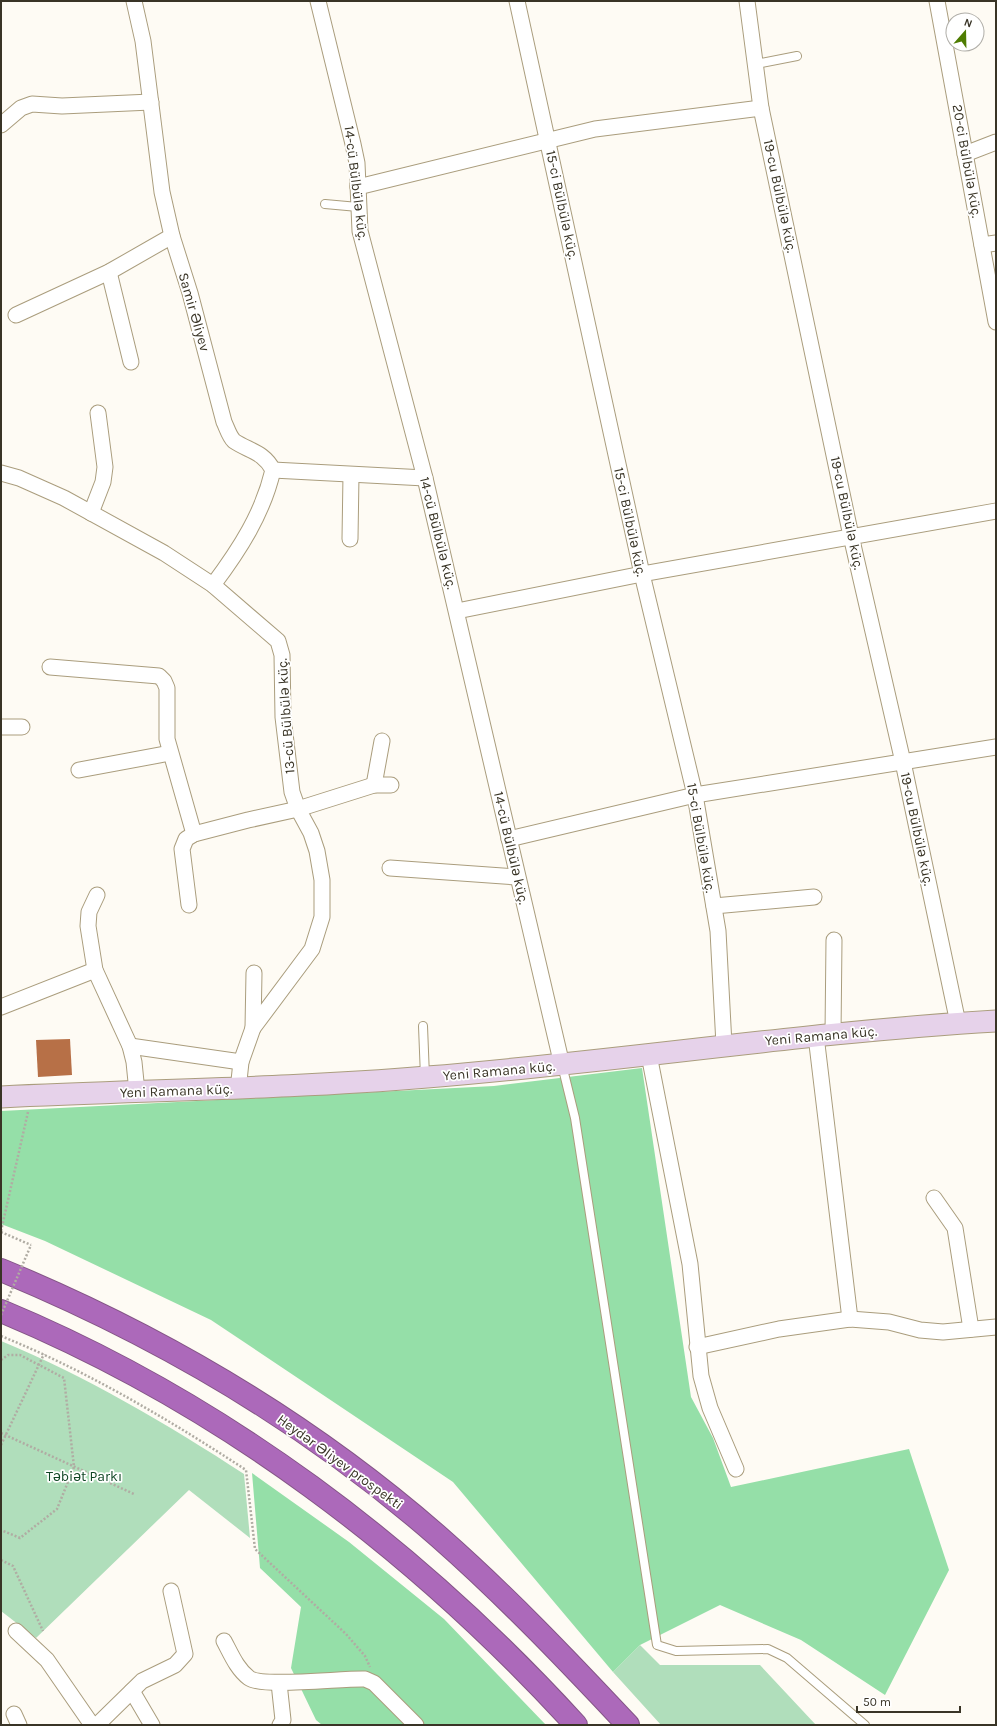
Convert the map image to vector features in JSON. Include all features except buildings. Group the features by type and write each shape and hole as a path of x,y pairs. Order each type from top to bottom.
{"highway":[{"name":"Heydər Əliyev prospekti","path":"1,1270 46,1288 119,1323 212,1375 290,1424 366,1478 438,1536 515,1607 628,1725"},
{"path":"1,1311 30,1323 104,1359 195,1409 269,1457 342,1508 414,1567 488,1633 576,1725"}],"street":[{"name":"Samir Əliyev","path":"134,1 143,41 158,163 172,236 190,293 228,433 234,440 260,454 269,461 273,470"},
{"name":"14-cü Bülbülə küç.","path":"318,1 352,137 358,187 360,231 425,478 562,1065"},
{"name":"15-ci Bülbülə küç.","path":"517,1 642,574 695,795 718,931 724,1046"},
{"name":"19-cu Bülbülə küç.","path":"747,1 761,108 851,536 903,762 958,1023"},
{"name":"20-ci Bülbülə küç.","path":"937,1 965,154 989,244 996,322"},
{"path":"1,125 21,108 32,104 62,106 151,102"},
{"path":"358,187 595,129 761,108"},
{"path":"965,154 996,142"},
{"path":"16,315 109,272 172,236"},
{"path":"109,272 131,362"},
{"path":"92,513 103,482 105,467 98,413"},
{"path":"213,585 236,555 251,529 269,488 273,470 425,478"},
{"name":"13-cü Bülbülə küç.","path":"1,473 19,478 58,496 164,553 213,585 278,641 282,655 283,717 292,792 298,809 311,833 317,852 322,880 322,917 312,949 253,1028 241,1062 238,1090"},
{"path":"350,539 351,475"},
{"path":"457,611 642,574 996,511"},
{"path":"50,667 158,676 164,681 167,688 167,739 194,834"},
{"path":"1,727 22,727"},
{"path":"374,785 382,741"},
{"path":"509,839 695,795 996,747"},
{"path":"79,770 170,753"},
{"path":"189,905 182,849 186,839 194,834 298,809 374,785 392,785"},
{"path":"390,868 517,877"},
{"path":"97,894 89,912 88,926 95,970 130,1046 134,1062 137,1092"},
{"path":"714,906 814,897"},
{"path":"834,940 824,1035 850,1319"},
{"path":"1,1007 95,970"},
{"path":"253,1028 254,973"},
{"name":"Yeni Ramana küç.","path":"1,1097 238,1090 425,1078 562,1065 824,1035 996,1021"},
{"path":"130,1046 241,1062"},
{"path":"649,1055 690,1264 701,1376 710,1408 736,1469"},
{"path":"934,1198 955,1228 971,1329"},
{"path":"697,1347 780,1329 850,1319 889,1322 920,1330 943,1332 996,1327"},
{"path":"105,1722 142,1681 175,1665 185,1654 171,1591"},
{"path":"16,1631 47,1660 92,1725"},
{"path":"224,1641 240,1671 251,1680 279,1683 357,1678 365,1679 374,1683 416,1725"},
{"path":"279,1683 283,1720 280,1725"},
{"path":"132,1691 152,1725"}],"lane":[{"path":"756,64 797,56"},
{"path":"325,204 358,207"},
{"path":"423,1026 425,1078"},
{"path":"562,1065 575,1118 657,1645 676,1651 768,1649 787,1658 865,1725"}],"path":[{"path":"1,1315 32,1245 1,1231 31,1096"},
{"path":"1,1336 44,1354 132,1400 246,1470 255,1549 346,1634 364,1656 372,1672 374,1683"},
{"path":"1,1360 13,1354 39,1364 64,1378 74,1467 57,1509 20,1538 1,1530"},
{"path":"1,1445 44,1354"},
{"path":"1,1433 134,1494"},
{"path":"1,1560 13,1566 43,1631"}],"green space":[{"path":"642,1068 691,1397 713,1438 731,1487 909,1449 949,1570 885,1695 801,1640 720,1605 640,1645 613,1672 453,1482 211,1320 45,1241 1,1224 1,1111 494,1086"},
{"name":"Təbiət Parkı","path":"1,1341 95,1385 156,1419 244,1474 250,1538 189,1490 36,1638 1,1611"},
{"path":"252,1473 349,1542 444,1619 546,1725 322,1725 316,1720 291,1668 301,1607 260,1568"},
{"path":"640,1645 660,1665 760,1665 816,1725 661,1725 613,1672"}]}
